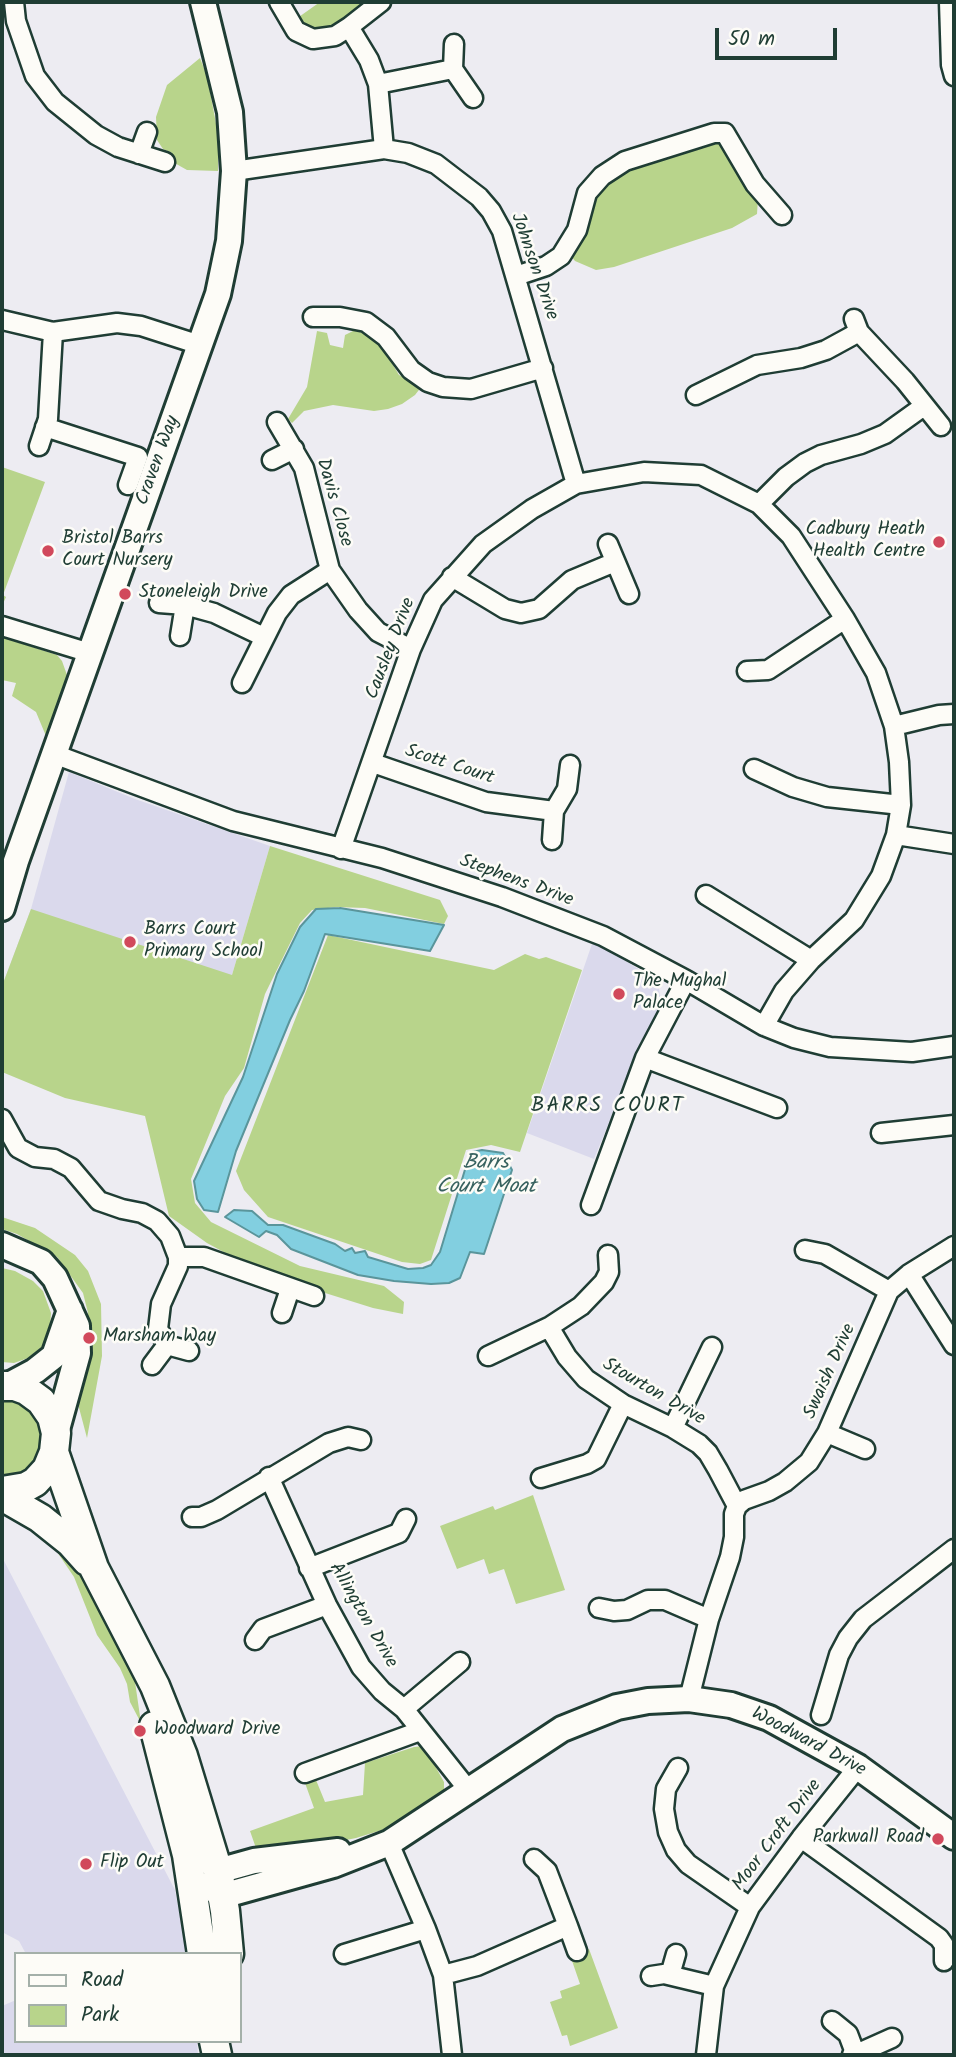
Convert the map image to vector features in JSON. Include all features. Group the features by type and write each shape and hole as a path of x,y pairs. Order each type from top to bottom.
{"main road":[{"path":"5,1386 26,1390 41,1401 52,1417 55,1443 94,1568 155,1686 183,1756 217,1885 229,1952"},
{"path":"2,1494 35,1482 47,1469 55,1443"},
{"path":"2,1494 40,1518 70,1542 94,1568"},
{"path":"128,1636 155,1728 188,1860 202,1952"},
{"path":"213,1952 209,1900 217,1885"}],"street":[{"path":"14,2 16,21 35,76 55,102 96,135 118,147 165,162"},
{"name":"Craven Way","path":"2,908 16,861 218,294 229,241 234,171 230,112 203,2"},
{"path":"279,2 296,31 313,39 335,36 381,2"},
{"path":"949,2 951,65 954,76"},
{"path":"349,27 369,60 378,84 384,149"},
{"path":"454,44 453,69 473,98"},
{"path":"378,84 453,69"},
{"path":"139,153 147,131"},
{"path":"516,276 546,266 561,256 577,230 587,193 602,176 625,161 714,133 725,132 755,184 782,215"},
{"name":"Johnson Drive","path":"234,171 384,149 408,153 436,164 479,197 502,231 576,484"},
{"path":"313,317 340,317 366,322 386,337 411,370 428,382 443,387 471,389 543,368"},
{"path":"2,320 53,332 117,323 141,326 200,345"},
{"path":"696,395 757,365 813,354 856,326 941,426"},
{"path":"39,446 48,419 53,332"},
{"path":"759,503 805,463 885,434 924,406"},
{"name":"Davis Close","path":"277,422 304,468 330,570 358,610 378,632 411,649"},
{"path":"45,427 138,457 128,485"},
{"name":"Davis Close","path":"272,460 294,449"},
{"name":"Causley Drive","path":"341,849 411,649 433,600 483,544 532,509 576,484 645,472 701,475 759,503 790,536 845,619 876,673 894,726 901,805 896,835 881,876 854,920 811,960 785,991 764,1026"},
{"path":"608,544 629,594"},
{"path":"452,577 505,609 521,613 539,609 572,580 615,562"},
{"name":"Davis Close","path":"242,683 277,613 291,595 330,570"},
{"path":"159,603 185,605 214,613 264,637"},
{"path":"180,636 185,605"},
{"path":"747,671 768,670 845,619"},
{"path":"2,626 90,653"},
{"path":"894,726 954,714"},
{"name":"Stephens Drive","path":"54,754 233,821 382,858 502,897 603,936 764,1026 794,1038 830,1047 912,1052 954,1046"},
{"name":"Scott Court","path":"373,763 486,802 554,811"},
{"path":"552,840 554,811 568,789 570,765"},
{"path":"754,769 793,787 827,797 901,805"},
{"path":"896,835 954,844"},
{"path":"706,895 811,960"},
{"path":"591,1205 645,1058 686,980"},
{"path":"645,1058 777,1108"},
{"path":"2,1119 18,1148 35,1157 54,1159 71,1168 99,1201 142,1213 157,1221 170,1236 178,1257 176,1274 161,1304 158,1329 167,1345 189,1351"},
{"path":"881,1133 954,1125"},
{"path":"2,1245 41,1262 55,1278 77,1326 78,1353 55,1443"},
{"name":"Swaish Drive","path":"737,1506 744,1500 769,1491 798,1473 809,1462 827,1433 889,1291 909,1274 954,1246"},
{"path":"805,1250 825,1254 889,1291"},
{"path":"488,1356 549,1327 581,1306 604,1282 609,1272 608,1255"},
{"path":"178,1257 204,1257 314,1296"},
{"path":"909,1274 954,1345"},
{"path":"282,1313 290,1289"},
{"path":"5,1386 34,1371 54,1356 70,1310"},
{"name":"Stourton Drive","path":"549,1327 567,1357 586,1379 622,1404 673,1428 699,1444 708,1453 737,1506"},
{"path":"152,1365 167,1345"},
{"path":"673,1428 712,1347"},
{"path":"541,1478 596,1459 622,1404"},
{"path":"827,1433 865,1449"},
{"path":"192,1517 201,1517 217,1510 329,1443 348,1437 361,1440"},
{"name":"Allington Drive","path":"270,1477 309,1568 362,1667 382,1691 404,1709 470,1792"},
{"path":"689,1699 709,1619 730,1557 737,1506"},
{"path":"309,1568 399,1532 406,1519"},
{"path":"821,1715 839,1655 863,1619 954,1549"},
{"path":"599,1608 614,1611 648,1600 665,1600 709,1619"},
{"path":"255,1640 263,1629 327,1605"},
{"path":"404,1709 460,1662"},
{"name":"Woodward Drive","path":"217,1885 254,1861 389,1843 562,1729 617,1707 648,1701 689,1699 731,1705 769,1718 858,1767 954,1837"},
{"path":"305,1773 420,1731"},
{"name":"Moor Croft Drive","path":"706,2055 706,2034 714,1986 750,1908 858,1767"},
{"path":"678,1768 666,1789 664,1809 668,1832 676,1850 688,1864 750,1908"},
{"path":"801,1838 939,1938 944,1945 944,1961"},
{"path":"389,1843 443,1975 457,2054"},
{"path":"534,1859 547,1871 577,1951"},
{"path":"188,1860 203,1881 217,1885"},
{"path":"443,1975 477,1966 568,1926"},
{"path":"344,1954 426,1929"},
{"path":"670,1975 676,1954"},
{"path":"651,1976 670,1975 714,1986"},
{"path":"832,2021 848,2034 854,2050 853,2055"},
{"path":"853,2055 892,2038"}],"shaded area":[{"name":"Barrs Court Primary School","path":"69,772 135,799 270,846 232,975 2,986 31,909"},
{"path":"593,941 658,981 661,1004 594,1159 527,1133"},
{"path":"2,1557 175,1890 187,1952 25,1952 19,1941 2,1932"},
{"path":"14,2001 14,2043 197,2043 198,2055 2,2055 2,2006"}],"green space":[{"path":"320,2 367,2 328,32 312,33 296,19"},
{"path":"200,58 207,76 218,134 218,171 187,170 171,161 172,153 163,149 157,140 156,117 167,85"},
{"path":"710,141 718,142 724,147 758,198 757,214 732,228 614,267 596,270 575,261 571,251 594,198 614,175"},
{"path":"355,330 369,336 383,348 399,375 422,386 402,404 388,409 374,411 333,405 304,411 292,423 288,419 307,387 317,331 327,333 330,345 343,348 345,335"},
{"path":"2,467 45,482 3,595 6,597 2,606"},
{"path":"2,637 57,655 62,661 67,675 46,736 36,712 12,696 16,683 2,680"},
{"path":"270,846 440,900 448,916 444,924 365,908 336,907 312,910 300,923 265,994 244,1068 225,1096 191,1179 195,1203 211,1222 300,1266 384,1286 404,1302 403,1314 277,1281 207,1243 169,1216 145,1116 65,1098 2,1072 2,986 31,909 232,975"},
{"path":"328,935 494,970 525,954 539,959 546,957 582,970 520,1152 491,1145 466,1150 431,1260 420,1264 402,1262 268,1217 244,1190 236,1171"},
{"path":"2,1217 35,1228 75,1255 88,1271 101,1304 102,1356 87,1438 78,1404 88,1313 83,1293 57,1257 17,1234 2,1229"},
{"path":"2,1268 15,1271 33,1281 43,1291 51,1313 50,1328 43,1346 28,1358 14,1363 2,1362"},
{"path":"2,1397 13,1398 33,1409 41,1421 44,1434 43,1448 33,1466 21,1474 2,1478"},
{"path":"533,1495 565,1590 516,1604 504,1569 489,1574 484,1559 457,1569 440,1526 493,1506 495,1510"},
{"path":"49,1540 79,1564 111,1622 134,1675 141,1723 130,1702 127,1684 120,1668 97,1635 74,1577"},
{"path":"424,1746 444,1782 444,1791 440,1797 395,1826 322,1845 257,1851 250,1831 314,1808 305,1783 316,1780 325,1802 363,1795 365,1763"},
{"path":"589,1949 618,2028 570,2046 567,2035 562,2036 550,2002 562,1998 560,1991 580,1984 570,1955"}],"water":[{"path":"340,908 444,925 430,951 325,934 304,991 236,1151 218,1212 204,1210 197,1199 194,1181 243,1077 277,974 300,927 316,909"},
{"name":"Barrs Court Moat","path":"482,1150 503,1153 512,1170 484,1254 470,1252 460,1278 449,1283 394,1281 358,1275 291,1249 277,1235 266,1231 259,1237 225,1217 234,1210 252,1211 268,1225 283,1225 335,1244 345,1251 352,1248 355,1253 365,1251 368,1257 408,1269 423,1268 431,1265 440,1252 472,1152"}],"place":[{"name":"Cadbury Heath Health Centre","path":"939,542"},
{"name":"Bristol Barrs Court Nursery","path":"48,551"},
{"name":"Stoneleigh Drive","path":"125,594"},
{"name":"Barrs Court Primary School","path":"130,942"},
{"name":"The Mughal Palace","path":"619,994"},
{"name":"Marsham Way","path":"89,1338"},
{"name":"Woodward Drive","path":"140,1731"},
{"name":"Parkwall Road","path":"938,1839"},
{"name":"Flip Out","path":"86,1864"}],"district":[{"name":"BARRS COURT","path":"608,1107"}]}
